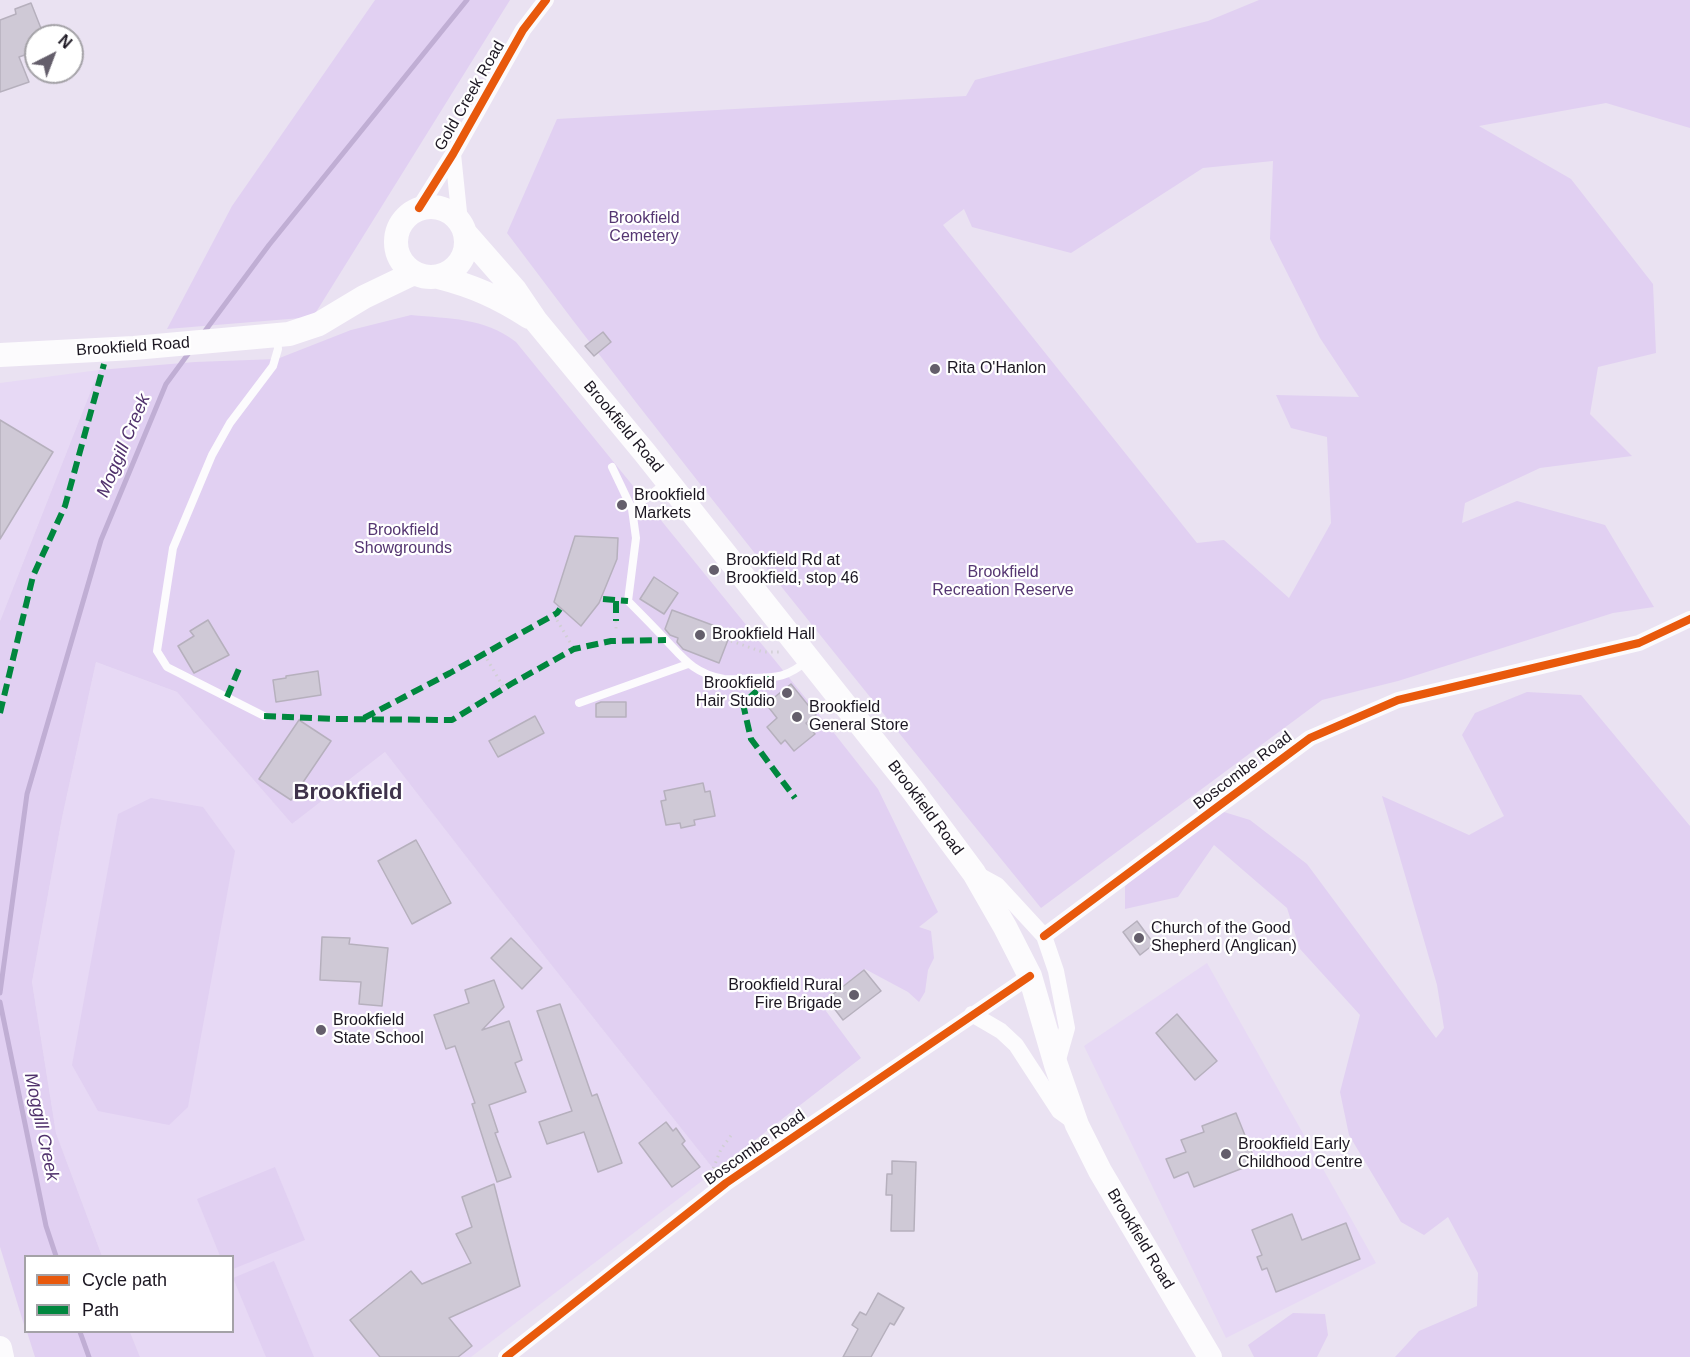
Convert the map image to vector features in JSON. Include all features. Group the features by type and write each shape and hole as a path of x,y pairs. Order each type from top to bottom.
{"main road":[{"path":"419,208 442,208 452,214 463,227 466,244 464,255 458,266 449,273 417,269 396,245 401,223 419,208"},
{"name":"Brookfield Road","path":"463,227 516,290 536,321 668,481 911,788 974,873 1030,976 1056,1065 1077,1125 1100,1171 1210,1357"},
{"name":"Brookfield Road","path":"0,356 134,348 290,334 319,324 417,269 500,298 536,321"},
{"path":"0,1348 2,1357"}],"street":[{"name":"Gold Creek Road","path":"419,208 453,154 513,47 546,0"},
{"name":"Gold Creek Road","path":"453,154 463,227"},
{"name":"Boscombe Road","path":"1044,936 1310,738 1398,700 1639,643 1690,619"},
{"path":"974,873 997,885 1044,936 1056,971 1067,1028 1056,1065"},
{"name":"Boscombe Road","path":"506,1357 726,1183 1030,976"},
{"path":"972,1014 1001,1031 1016,1045 1059,1111 1077,1125"}],"lane":[{"path":"264,716 167,667 157,651 173,548 212,455 230,423 273,366 278,349 267,337"},
{"path":"612,467 632,509 636,538 628,601 688,664 699,671 724,679 770,678 789,674 808,660"},
{"path":"632,509 668,481"},
{"path":"579,703 688,664"}],"path":[{"path":"554,615 574,649"},
{"path":"616,621 616,630"},
{"path":"731,641 763,652 779,652"},
{"path":"484,654 504,688"},
{"path":"812,729 815,725 826,728 833,721"},
{"path":"709,1180 722,1149 733,1133"}],"shaded area":[{"path":"99,370 0,621 0,383"},
{"name":"Brookfield State School","path":"96,662 177,692 292,824 385,752 715,1171 471,1357 140,1357 130,1333 234,1333 234,1255 102,1255 56,1133 32,982 62,818"},
{"name":"Brookfield Early Childhood Centre","path":"1207,963 1376,1263 1226,1338 1084,1046"}],"green space":[{"path":"375,0 510,0 313,317 167,329 232,206"},
{"path":"1259,0 1690,0 1690,128 1606,103 1479,126 1571,179 1653,284 1656,353 1598,367 1590,414 1632,456 1540,468 1465,503 1462,523 1517,501 1605,525 1654,607 1613,613 1398,681 1322,700 1041,908 704,489 507,233 557,119 966,96 975,80 1208,21","holes":["1273,161 1270,239 1320,338 1359,397 1276,395 1291,428 1327,437 1331,523 1289,598 1224,540 1197,543 943,225 964,209 972,227 1071,253 1203,168"]},
{"name":"Brookfield Showgrounds","path":"411,315 479,324 504,334 516,342 878,789 938,912 919,927 931,931 934,958 928,970 925,992 919,1002 908,992 865,969 820,1003 861,1058 715,1171 385,752 292,824 177,692 96,662 62,818 32,982 56,1133 102,1255 24,1255 24,1325 0,1247 0,621 99,370 195,362 277,359 351,330"},
{"path":"1527,692 1581,695 1690,826 1690,1357 1395,1357 1419,1331 1477,1306 1478,1273 1448,1217 1424,1235 1401,1222 1349,1135 1340,1092 1360,1015 1300,949 1287,908 1214,845 1178,897 1125,909 1125,886 1197,819 1224,812 1250,820 1307,864 1436,1038 1444,1028 1437,985 1382,796 1469,835 1504,816 1462,735 1475,713"},
{"path":"151,798 203,807 235,851 188,1107 169,1125 98,1111 72,1065 118,814"},
{"path":"275,1167 305,1240 234,1269 234,1255 220,1255 197,1199"},
{"path":"274,1261 314,1357 266,1357 234,1278"},
{"path":"1293,1313 1325,1314 1328,1335 1317,1357 1254,1357 1248,1345"},
{"path":"27,1333 130,1333 140,1357 35,1357"}],"building":[{"path":"31,3 39,24 24,24 24,55 19,57 24,70 24,84 0,92 0,20 16,14 15,9"},
{"path":"603,332 611,342 594,356 585,346"},
{"path":"0,420 53,452 0,539"},
{"path":"575,536 618,538 617,559 599,603 581,626 554,602"},
{"path":"654,577 678,593 664,614 640,599"},
{"name":"Brookfield Hall","path":"672,610 731,632 719,663 683,649 677,642 678,638 670,635 665,629"},
{"path":"208,620 229,655 194,673 178,646 194,636 190,631"},
{"path":"318,671 321,695 276,702 273,680"},
{"name":"Brookfield General Store","path":"791,684 816,715 806,723 815,734 794,751 785,740 781,744 767,727 777,718 766,704"},
{"path":"626,702 626,717 596,717 596,704"},
{"path":"535,716 544,733 498,757 489,741"},
{"path":"299,720 331,741 291,800 259,779"},
{"path":"703,783 705,792 710,791 715,816 694,820 695,825 681,828 680,823 666,825 661,801 666,800 664,791"},
{"path":"416,840 451,903 412,924 378,861"},
{"name":"Church of the Good Shepherd (Anglican)","path":"1137,921 1154,944 1140,955 1123,932"},
{"path":"322,937 350,938 349,944 388,948 382,1006 359,1004 361,982 320,980"},
{"path":"511,938 542,968 522,989 491,958"},
{"name":"Brookfield Rural Fire Brigade","path":"864,970 881,991 843,1020 827,999"},
{"path":"494,980 504,1007 482,1030 509,1021 522,1060 515,1063 526,1092 489,1105 498,1132 495,1133 511,1177 497,1182 472,1104 475,1103 455,1046 446,1049 434,1015 469,1003 465,990"},
{"path":"560,1004 592,1096 597,1094 622,1163 598,1172 584,1132 547,1144 539,1122 572,1111 537,1011"},
{"path":"1177,1014 1217,1061 1195,1080 1156,1033"},
{"path":"1236,1113 1256,1163 1194,1187 1188,1172 1174,1178 1166,1159 1186,1152 1181,1140 1204,1132 1202,1126"},
{"path":"666,1122 673,1131 676,1128 685,1141 682,1144 700,1167 672,1187 639,1143"},
{"path":"892,1161 916,1162 914,1231 891,1231 892,1195 886,1195 887,1174 892,1174"},
{"path":"494,1184 520,1286 449,1318 472,1346 458,1357 380,1357 350,1320 411,1271 422,1284 471,1263 456,1234 472,1227 462,1197"},
{"path":"1292,1214 1302,1240 1346,1223 1360,1259 1276,1292 1267,1268 1262,1270 1257,1257 1262,1255 1252,1230"},
{"path":"878,1293 904,1308 894,1325 890,1323 871,1357 843,1357 858,1329 852,1325 860,1312 866,1315"}],"waterway":[{"name":"Moggill Creek","path":"202,335 269,245 467,0"},
{"name":"Moggill Creek","path":"0,993 27,794 101,540 166,384 191,350"},
{"name":"Moggill Creek","path":"0,1002 46,1226 56,1255"},
{"name":"Moggill Creek","path":"80,1333 89,1357"}],"marked path":[{"path":"0,713 33,576 65,506 104,364"},
{"path":"603,599 628,601"},
{"path":"616,601 616,621"},
{"path":"364,718 450,673 557,613 560,609"},
{"path":"264,716 452,720 574,649 611,641 666,640"},
{"path":"227,697 241,664"},
{"path":"770,678 743,704 751,739 795,798"}],"cycle path":[{"path":"419,208 453,154 523,30 546,0"},
{"path":"1044,936 1310,738 1398,700 1639,643 1690,619"},
{"path":"506,1357 726,1183 1030,976"}],"place":[{"name":"Rita O'Hanlon","path":"935,369"},
{"name":"Brookfield Markets","path":"622,505"},
{"name":"Brookfield Rd at Brookfield, stop 46","path":"714,570"},
{"name":"Brookfield Hall","path":"700,635"},
{"name":"Brookfield Hair Studio","path":"787,693"},
{"name":"Brookfield General Store","path":"797,717"},
{"name":"Church of the Good Shepherd (Anglican)","path":"1139,938"},
{"name":"Brookfield Rural Fire Brigade","path":"854,995"},
{"name":"Brookfield State School","path":"321,1030"},
{"name":"Brookfield Early Childhood Centre","path":"1226,1154"}],"district":[{"name":"Brookfield","path":"348,793"}],"park label":[{"name":"Brookfield Cemetery","path":"644,228"},
{"name":"Brookfield Recreation Reserve","path":"1003,582"}]}
